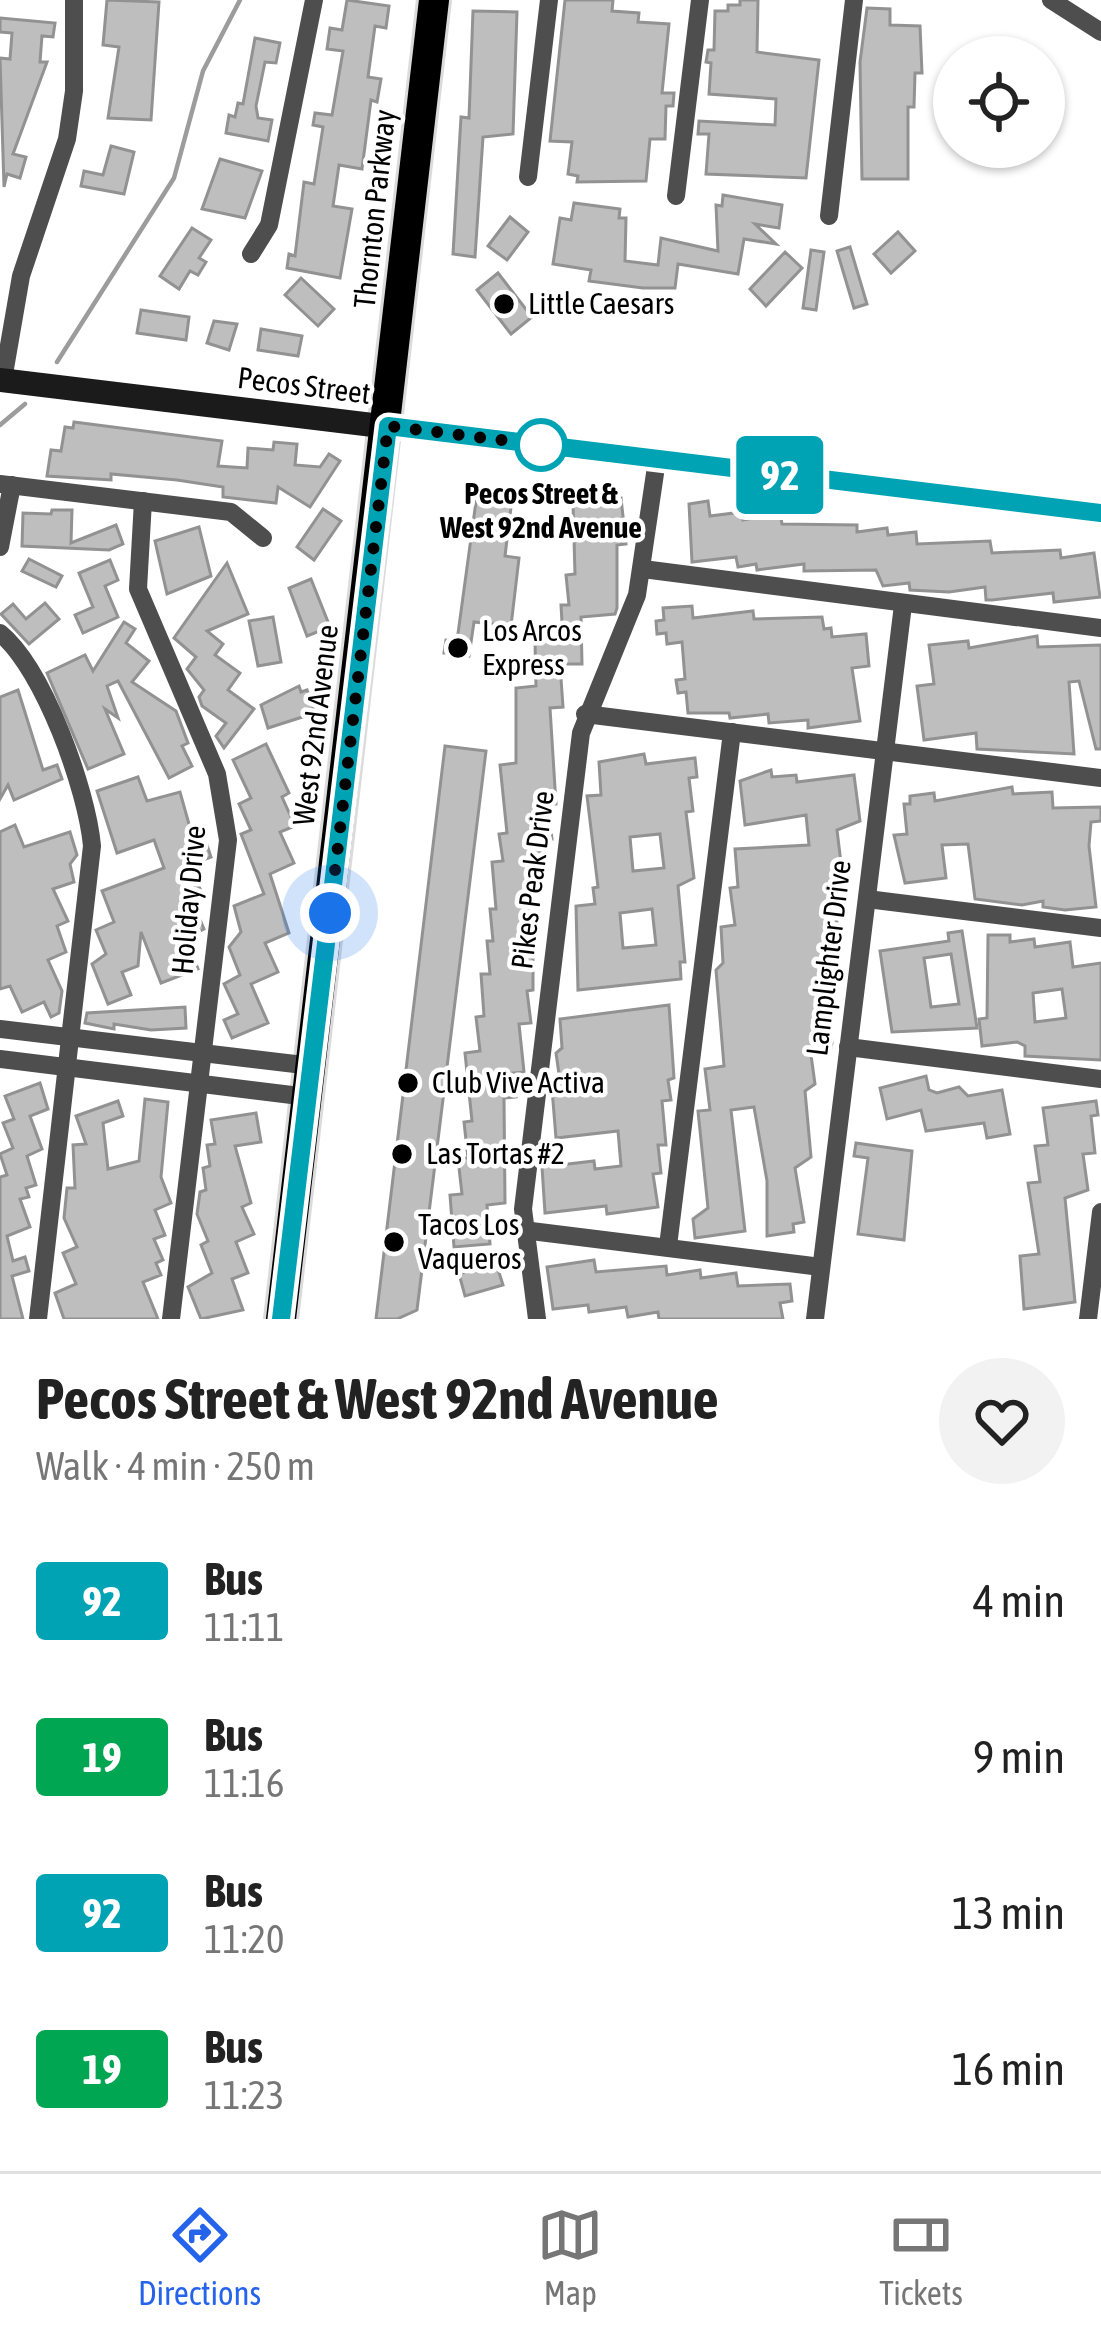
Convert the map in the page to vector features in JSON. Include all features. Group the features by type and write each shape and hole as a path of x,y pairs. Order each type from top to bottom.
{"main road":[{"name":"Thornton Parkway","path":"388,426 434,0"},
{"name":"Pecos Street","path":"2,380 1101,513"},
{"name":"West 92nd Avenue","path":"281,1319 388,426"}],"street":[{"path":"2,380 21,277 67,139 74,91 74,0"},
{"path":"250,254 269,225 314,0"},
{"path":"528,177 549,0"},
{"path":"676,196 700,0"},
{"path":"829,216 854,0"},
{"path":"1051,0 1101,32"},
{"name":"Pikes Peak Drive","path":"538,1319 523,1230 585,714 621,642 643,568 657,460"},
{"path":"0,547 6,485 231,512 263,538"},
{"name":"Holiday Drive","path":"143,501 138,589 143,609 218,774 228,818 171,1319"},
{"path":"643,568 1101,628"},
{"name":"Lamplighter Drive","path":"815,1319 903,605"},
{"path":"0,633 26,664 63,744 91,833 38,1319"},
{"path":"585,714 1101,778"},
{"path":"668,1246 732,732"},
{"path":"867,899 1101,928"},
{"path":"0,1029 202,1053 310,1082"},
{"path":"848,1047 1101,1079"},
{"path":"0,1059 199,1083 310,1082"},
{"path":"1088,1319 1101,1212"},
{"path":"523,1230 821,1267"}],"building":[{"path":"107,0 159,2 151,120 108,118 119,47 103,45"},
{"path":"347,0 389,6 386,28 375,26 368,77 381,79 377,102 371,100 362,169 339,165 333,206 352,209 340,278 287,268 289,254 295,256 304,182 314,184 323,127 313,125 315,113 332,115 343,51 327,49 330,28 342,30"},
{"path":"565,0 613,0 612,11 639,13 638,22 669,24 662,93 674,93 673,106 666,106 665,139 650,139 646,181 577,182 578,176 568,174 572,142 550,141"},
{"path":"740,0 758,0 757,52 819,60 806,178 706,174 709,134 698,134 699,121 775,125 776,99 709,94 711,63 706,62 708,50 714,50 715,11 728,11 728,5 740,5"},
{"path":"867,8 890,9 890,25 920,26 922,73 915,73 914,107 908,107 908,179 862,179 860,62"},
{"path":"473,11 517,12 513,134 483,137 475,257 453,254 461,117 469,118"},
{"path":"0,18 55,23 53,37 42,36 40,62 47,62 13,154 26,157 20,178 7,174 4,187 0,58 10,59 12,33 0,32"},
{"path":"255,38 280,43 276,63 265,62 256,106 258,118 272,120 268,141 226,133 229,115 235,117 238,103 243,104"},
{"path":"111,146 134,152 124,194 81,186 84,171 103,175"},
{"path":"220,159 262,171 245,218 202,209"},
{"path":"723,195 782,205 779,228 755,224 776,244 744,239 738,274 678,264 675,288 643,288 589,281 591,270 553,264 560,218 571,220 574,203 620,209 619,218 626,218 625,261 658,265 661,238 718,251 716,205 722,206"},
{"path":"510,217 528,232 507,260 488,246"},
{"path":"192,228 211,240 199,258 206,262 198,275 190,271 179,289 160,276"},
{"path":"898,232 915,251 891,273 874,254"},
{"path":"850,247 867,304 854,308 837,251"},
{"path":"811,250 824,252 816,310 803,308"},
{"path":"785,252 802,268 766,306 750,289"},
{"name":"Little Caesars","path":"498,273 532,317 511,334 477,290"},
{"path":"301,278 334,309 318,326 285,295"},
{"path":"141,310 189,317 186,340 137,333"},
{"path":"214,321 237,324 229,350 207,343"},
{"path":"261,329 302,336 298,356 258,350"},
{"path":"74,422 222,441 218,466 247,468 248,448 273,450 274,442 297,444 295,465 320,467 329,454 340,461 310,507 278,487 276,503 223,497 223,487 177,480 111,474 111,480 47,476 51,450 61,451 65,427 73,428"},
{"path":"477,494 512,499 505,556 519,558 511,626 474,622 469,656 444,653 446,640 457,641"},
{"path":"621,498 626,544 617,545 615,614 581,617 582,664 560,664 563,707 550,708 556,804 548,805 552,839 539,840 543,880 533,881 533,990 527,991 531,1023 519,1024 524,1072 513,1073 516,1097 504,1098 505,1203 487,1205 490,1244 454,1247 450,1195 462,1194 458,1159 468,1158 464,1122 472,1121 465,1053 480,1051 476,1017 484,1016 481,974 490,974 487,941 493,941 490,909 496,909 492,862 503,861 499,834 507,833 500,765 516,763 516,688 536,686 535,641 563,640 561,605 569,605 566,575 575,574 573,504"},
{"path":"708,501 710,516 742,512 743,520 780,513 782,524 857,525 857,532 887,528 888,535 916,532 917,544 990,541 992,553 1060,550 1061,558 1094,553 1100,597 1054,602 1053,593 986,600 985,587 949,592 910,590 909,583 883,586 876,570 804,571 804,564 757,570 756,564 738,567 736,557 692,562 689,504"},
{"path":"323,509 341,521 314,560 297,547"},
{"path":"52,510 72,510 71,543 116,525 123,544 109,550 22,546 23,513 51,514"},
{"path":"199,527 211,576 167,594 155,541"},
{"path":"29,559 62,576 56,587 22,571"},
{"path":"110,560 118,580 105,586 118,617 83,633 75,615 93,607 79,573"},
{"path":"227,563 248,614 207,631 223,644 215,655 240,673 228,690 254,709 224,748 216,736 226,723 202,706 199,697 204,690 187,669 196,657 174,638"},
{"path":"311,579 330,627 307,636 289,588"},
{"path":"45,603 59,619 29,644 1,614 13,604 26,619"},
{"path":"692,606 693,618 753,611 754,619 822,617 832,637 866,634 869,666 852,668 860,721 808,728 808,720 769,723 768,714 730,718 729,713 688,713 686,692 678,693 676,680 685,679 682,642 667,644 666,633 657,634 656,621 664,620 663,608"},
{"path":"273,617 281,662 258,666 249,621"},
{"path":"124,622 135,629 126,643 149,661 132,682 176,711 188,743 182,746 192,766 169,778 118,681 107,686 118,718 105,709 124,754 88,769 47,673 85,655 93,671"},
{"path":"1037,636 1038,647 1101,645 1101,749 1096,749 1079,681 1069,682 1074,754 977,749 976,733 924,740 917,686 934,684 929,645 968,641 969,648"},
{"path":"299,686 301,692 307,690 315,713 268,728 261,705"},
{"path":"18,690 43,770 57,765 62,779 14,800 8,785 0,799 0,697"},
{"path":"266,744 289,793 282,797 295,826 280,832 294,863 270,874 289,933 265,943 278,972 251,984 268,1023 232,1038 224,1020 238,1014 224,984 240,975 229,947 241,932 234,906 264,894 241,834 251,830 239,804 251,798 233,760"},
{"path":"445,746 486,751 417,1310 397,1319 376,1319"},
{"path":"644,754 646,764 695,758 697,777 689,778 693,811 686,812 694,878 678,886 685,962 680,962 681,979 578,990 576,906 595,904 593,888 598,887 587,796 601,795 599,762","holes":["660,834 664,868 633,871 630,837","652,909 656,945 623,948 620,913"]},
{"path":"771,770 772,777 796,775 797,782 854,775 860,821 837,830 845,896 835,902 839,944 823,946 832,1043 830,1052 811,1055 815,1084 805,1091 811,1157 795,1168 804,1222 793,1224 794,1232 767,1236 767,1181 754,1107 731,1110 745,1231 695,1238 693,1219 708,1208 698,1111 710,1110 705,1069 724,1066 716,970 723,963 721,927 735,925 730,888 738,887 735,849 809,845 806,815 745,825 740,781"},
{"path":"138,777 147,801 180,792 196,849 207,845 211,857 189,865 202,893 191,898 204,929 186,938 198,969 161,983 141,932 138,966 122,972 131,995 108,1004 92,964 106,954 96,930 114,922 102,891 164,868 154,840 117,853 97,791"},
{"path":"1012,787 1013,794 1052,792 1053,808 1101,807 1101,821 1091,822 1089,846 1096,907 1065,910 1043,907 1043,901 1022,905 975,899 968,844 942,845 946,878 905,883 894,835 907,834 904,804 910,804 910,796 934,793 935,801"},
{"path":"15,825 24,847 70,832 77,855 70,864 74,882 53,889 68,921 57,926 66,952 48,960 62,991 59,1013 51,1017 44,1002 22,1012 10,986 0,989 0,832"},
{"path":"962,931 977,1028 892,1032 880,951 949,941 948,933","holes":["951,954 959,1004 931,1007 924,958"]},
{"path":"988,935 1010,935 1010,942 1034,939 1035,947 1070,942 1073,967 1101,963 1101,1060 1025,1056 1025,1046 1017,1042 982,1046 979,1019 987,1018","holes":["1062,989 1066,1018 1035,1022 1033,993"]},
{"path":"669,1005 674,1078 668,1080 671,1100 662,1101 666,1145 658,1145 661,1173 653,1174 658,1207 607,1214 606,1206 545,1213 542,1167 594,1161 595,1169 621,1166 618,1131 556,1138 552,1089 561,1088 556,1053 562,1048 560,1019"},
{"path":"185,1007 186,1028 151,1030 114,1024 114,1029 85,1023 87,1013"},
{"path":"926,1076 929,1090 937,1093 959,1087 968,1096 1002,1090 1010,1134 987,1138 984,1123 926,1131 921,1110 887,1119 880,1088"},
{"path":"40,1083 48,1109 30,1116 42,1149 27,1156 36,1185 26,1188 29,1197 20,1199 30,1227 7,1236 13,1261 25,1257 29,1271 12,1276 23,1319 0,1319 0,1177 7,1175 0,1154 13,1148 3,1123 14,1119 5,1096"},
{"path":"145,1099 168,1102 161,1177 171,1203 155,1210 165,1235 154,1239 163,1260 156,1263 161,1275 143,1282 158,1319 64,1319 55,1293 76,1284 63,1253 77,1247 64,1218 67,1188 75,1188 73,1145 86,1144 76,1116 118,1101 123,1116 103,1123 108,1169 139,1161"},
{"path":"1096,1101 1098,1115 1091,1116 1095,1153 1083,1154 1088,1190 1065,1198 1075,1302 1024,1309 1020,1256 1039,1254 1028,1183 1040,1182 1035,1146 1048,1145 1043,1108"},
{"path":"256,1113 261,1142 235,1146 251,1203 242,1207 254,1234 236,1242 248,1273 232,1279 243,1310 201,1319 188,1287 212,1273 201,1245 208,1241 197,1214 200,1192 206,1190 203,1168 210,1166 207,1145 215,1144 211,1120"},
{"path":"856,1143 912,1151 904,1240 858,1234 868,1158 854,1156"},
{"path":"594,1260 596,1272 666,1266 667,1275 700,1270 701,1278 736,1273 738,1286 790,1284 792,1301 780,1303 783,1319 659,1319 658,1312 628,1317 626,1307 589,1312 588,1305 553,1309 547,1267"},
{"path":"496,1263 503,1285 465,1296 459,1274"}],"waterway":[{"path":"57,362 174,178 203,71 240,0"},
{"path":"0,425 25,404"}],"bus line":[{"name":"92","path":"281,1319 388,426 1101,513"}],"place":[{"name":"Little Caesars","path":"504,304"},
{"name":"Pecos Street & West 92nd Avenue","path":"541,445"},
{"name":"Los Arcos Express","path":"458,648"},
{"name":"Club Vive Activa","path":"408,1083"},
{"name":"Las Tortas #2","path":"402,1154"},
{"name":"Tacos Los Vaqueros","path":"394,1242"}],"route":[{"path":"330,913 388,426 541,445"}]}
